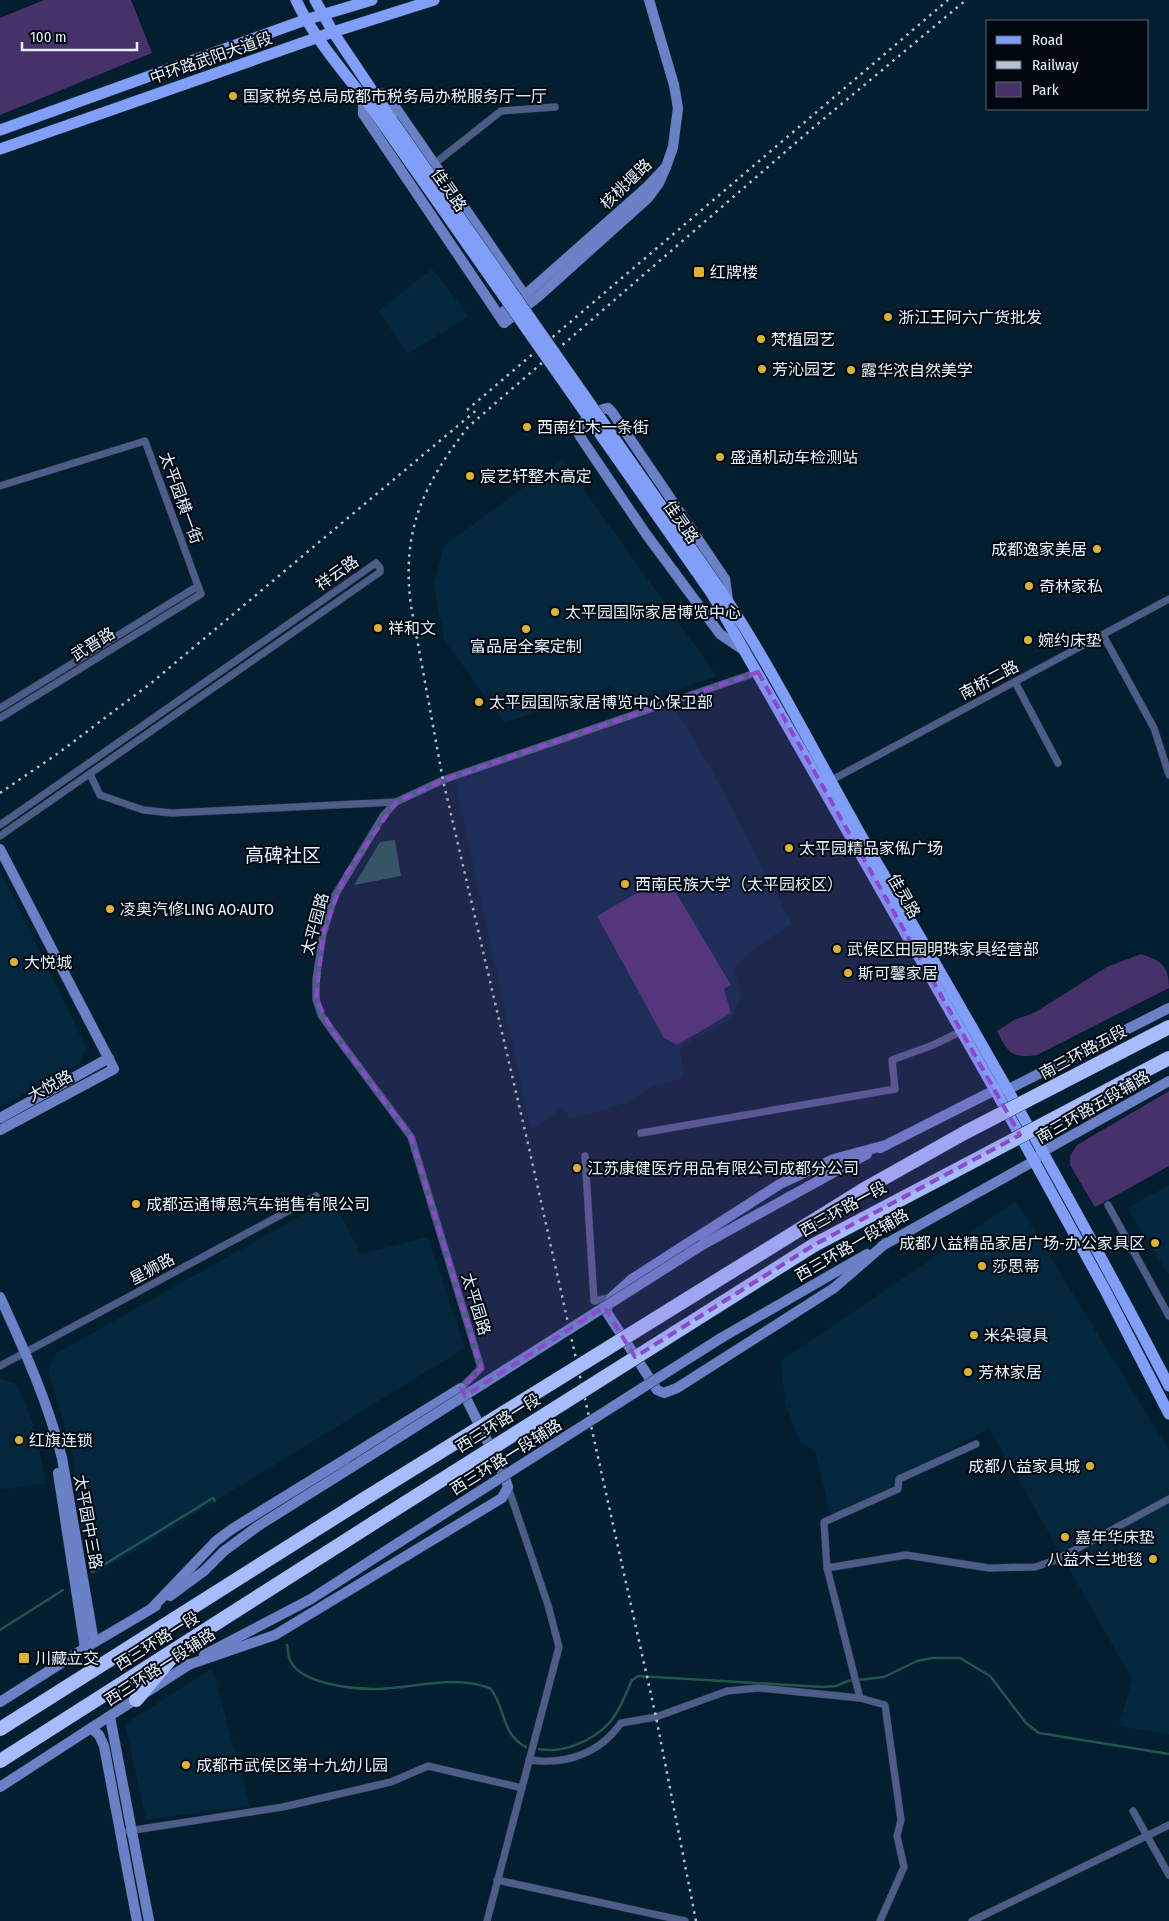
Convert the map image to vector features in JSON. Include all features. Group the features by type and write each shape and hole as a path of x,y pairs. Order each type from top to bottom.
{"highway":[{"name":"南三环路五段","path":"1013,1108 1169,1027"},
{"name":"西三环路一段","path":"0,1761 814,1245 1025,1132 1169,1058"},
{"name":"西三环路一段","path":"0,1729 786,1235 868,1187 1013,1108"},
{"path":"136,1700 182,1646"}],"main road":[{"name":"佳灵路","path":"296,0 316,38 367,93"},
{"name":"佳灵路","path":"315,0 367,93 716,591 746,652 763,671"},
{"name":"中环路武阳大道段","path":"0,130 305,20 372,0"},
{"name":"中环路武阳大道段","path":"1,145 333,32 434,0"},
{"name":"核桃堰路","path":"367,93 363,114 504,323 666,167 673,147 678,108 674,85 649,0"},
{"path":"367,93 386,95 528,299"},
{"path":"728,602 725,579 612,412 608,408 602,409 580,424 577,430 581,438 646,534 720,634 746,652"},
{"name":"佳灵路","path":"716,591 728,602 763,671 962,1031 996,1090 1038,1156"},
{"name":"佳灵路","path":"826,783 1009,1090 1038,1156"},
{"path":"0,849 108,1058 0,1118"},
{"path":"0,1702 94,1642 152,1608 187,1584 224,1551 258,1526 702,1245 788,1196 886,1145 996,1090 1009,1090 1169,1008"},
{"name":"大悦路","path":"0,1130 114,1069 108,1058"},
{"name":"南三环路五段辅路","path":"1038,1156 1169,1082"},
{"path":"886,1145 834,1159 780,1184 632,1279 612,1297 606,1311 657,1390 664,1392 678,1388 834,1288 886,1243"},
{"path":"1038,1156 1116,1283 1169,1386"},
{"path":"1038,1156 1169,1414"},
{"name":"西三环路一段辅路","path":"0,1787 92,1729 185,1666 310,1599 721,1338 1038,1156"},
{"name":"太平园中三路","path":"0,1297 55,1431 62,1458 94,1642"},
{"name":"太平园中三路","path":"0,1314 23,1355 49,1431 57,1464 85,1648"},
{"path":"152,1608 216,1541 232,1529 461,1388 504,1475 508,1487 502,1498 275,1634 185,1666"},
{"path":"110,1717 149,1921"},
{"path":"92,1729 100,1735 104,1746 137,1921"}],"street":[{"path":"434,164 501,111 555,107"},
{"name":"太平园横一街","path":"0,486 145,441 201,594"},
{"name":"祥云路","path":"0,825 376,563 380,568 380,572 0,836"},
{"name":"武晋路","path":"0,708 198,586"},
{"name":"武晋路","path":"0,718 201,594"},
{"name":"南桥二路","path":"826,783 1169,599"},
{"path":"1102,636 1154,728 1169,775"},
{"name":"太平园路","path":"461,1388 481,1368 411,1137 333,1032 321,1014 316,999 316,979 323,934 334,897 383,816 396,802 443,780 763,671"},
{"path":"1015,682 1058,763"},
{"path":"90,774 100,795 143,810 172,813 396,802"},
{"path":"642,1133 895,1089 892,1060 933,1045 962,1031"},
{"path":"585,1156 594,1301 612,1297"},
{"name":"星狮路","path":"0,1366 316,1196"},
{"path":"1108,1205 1169,1316"},
{"path":"860,1698 827,1568 824,1522 898,1489 899,1479 976,1444"},
{"path":"486,1921 559,1647 548,1605 508,1487"},
{"path":"827,1568 906,1555 988,1568 1035,1567 1056,1560 1169,1499"},
{"path":"529,1760 550,1763 575,1758 599,1746 613,1735 621,1723 656,1717 727,1691 759,1688 860,1698 885,1704 902,1820 898,1836 904,1867 880,1921"},
{"path":"120,1833 283,1806 391,1782 428,1766 522,1788"},
{"path":"1133,1811 1169,1875"},
{"path":"972,1921 1169,1825"},
{"path":"498,1880 685,1921"}],"highlighted area":[{"path":"758,672 1020,1135 814,1245 635,1357 604,1307 465,1396 461,1388 481,1368 411,1137 333,1032 316,999 323,934 344,877 396,802 443,780"}],"shaded area":[{"path":"432,269 469,316 408,354 378,311"},
{"name":"太平园国际家居博览中心","path":"562,459 717,676 625,708 612,686 505,723 444,640 434,585 444,546"},
{"name":"西南民族大学（太平园校区）","path":"674,707 713,772 792,924 760,944 734,968 741,997 731,1019 680,1047 684,1078 652,1087 626,1103 589,1114 570,1118 562,1108 531,1130 455,781 566,741"},
{"path":"395,840 401,876 354,885 380,842"},
{"path":"0,869 86,1048 80,1064 0,1107"},
{"name":"成都八益精品家居广场-办公家具区","path":"1169,1185 1169,1275 1127,1208"},
{"path":"332,1198 361,1254 428,1237 465,1348 92,1577 70,1445 48,1370 55,1354"},
{"name":"成都八益家具城","path":"1016,1201 1169,1450 1169,1735 1119,1726 1132,1679 989,1428 895,1481 895,1488 831,1515 815,1451 800,1442 785,1403 781,1361"},
{"path":"0,1379 16,1383 33,1424 47,1483 0,1490"},
{"name":"成都市武侯区第十九幼儿园","path":"212,1668 250,1806 146,1820 125,1724"}],"green space":[{"path":"44,0 131,0 152,53 0,115 0,18"},
{"path":"666,876 731,985 724,989 731,1013 677,1045 664,1038 597,916"},
{"path":"1141,954 1154,959 1162,965 1169,980 1169,988 1037,1055 1016,1055 1007,1049 997,1031 1014,1020 1034,1013 1107,967"},
{"path":"1169,1091 1169,1166 1095,1207 1070,1165 1070,1156 1077,1145"}],"waterway":[{"path":"92,1572 213,1498 215,1501"},
{"path":"0,1630 63,1590"},
{"path":"287,1645 289,1658 296,1668 304,1675 328,1684 375,1689 461,1682 490,1688 495,1695 512,1735 526,1747"},
{"path":"539,1749 548,1750 568,1747 596,1735 614,1718 632,1680 638,1676 823,1687 836,1686 848,1681 884,1677 917,1661 932,1658 960,1658 990,1676 1026,1723 1039,1733 1169,1754"}],"railway":[{"path":"467,410 948,0"},
{"path":"696,1921 656,1717 529,1148 443,780 411,606 409,555 419,510 428,489 452,448 468,427 814,127 966,0"},
{"path":"0,793 57,754 150,684 479,408"}],"place":[{"name":"国家税务总局成都市税务局办税服务厅一厅","path":"233,96"},
{"name":"红牌楼","path":"699,272"},
{"name":"浙江王阿六广货批发","path":"888,317"},
{"name":"梵植园艺","path":"761,339"},
{"name":"芳沁园艺","path":"762,369"},
{"name":"露华浓自然美学","path":"851,370"},
{"name":"西南红木一条街","path":"527,427"},
{"name":"盛通机动车检测站","path":"720,457"},
{"name":"宸艺轩整木高定","path":"470,476"},
{"name":"成都逸家美居","path":"1097,549"},
{"name":"奇林家私","path":"1029,586"},
{"name":"太平园国际家居博览中心","path":"555,612"},
{"name":"祥和文","path":"378,628"},
{"name":"富品居全案定制","path":"526,629"},
{"name":"婉约床垫","path":"1028,640"},
{"name":"太平园国际家居博览中心保卫部","path":"479,702"},
{"name":"太平园精品家俬广场","path":"789,848"},
{"name":"西南民族大学（太平园校区）","path":"625,884"},
{"name":"凌奥汽修LING AO·AUTO","path":"110,909"},
{"name":"武侯区田园明珠家具经营部","path":"837,949"},
{"name":"大悦城","path":"14,962"},
{"name":"斯可馨家居","path":"848,973"},
{"name":"江苏康健医疗用品有限公司成都分公司","path":"577,1168"},
{"name":"成都运通博恩汽车销售有限公司","path":"136,1204"},
{"name":"成都八益精品家居广场-办公家具区","path":"1155,1243"},
{"name":"莎思蒂","path":"982,1266"},
{"name":"米朵寝具","path":"974,1335"},
{"name":"芳林家居","path":"968,1372"},
{"name":"红旗连锁","path":"19,1440"},
{"name":"成都八益家具城","path":"1090,1466"},
{"name":"嘉年华床垫","path":"1065,1537"},
{"name":"八益木兰地毯","path":"1153,1559"},
{"name":"川藏立交","path":"24,1658"},
{"name":"成都市武侯区第十九幼儿园","path":"186,1765"}],"district":[{"name":"高碑社区","path":"283,855"}]}
